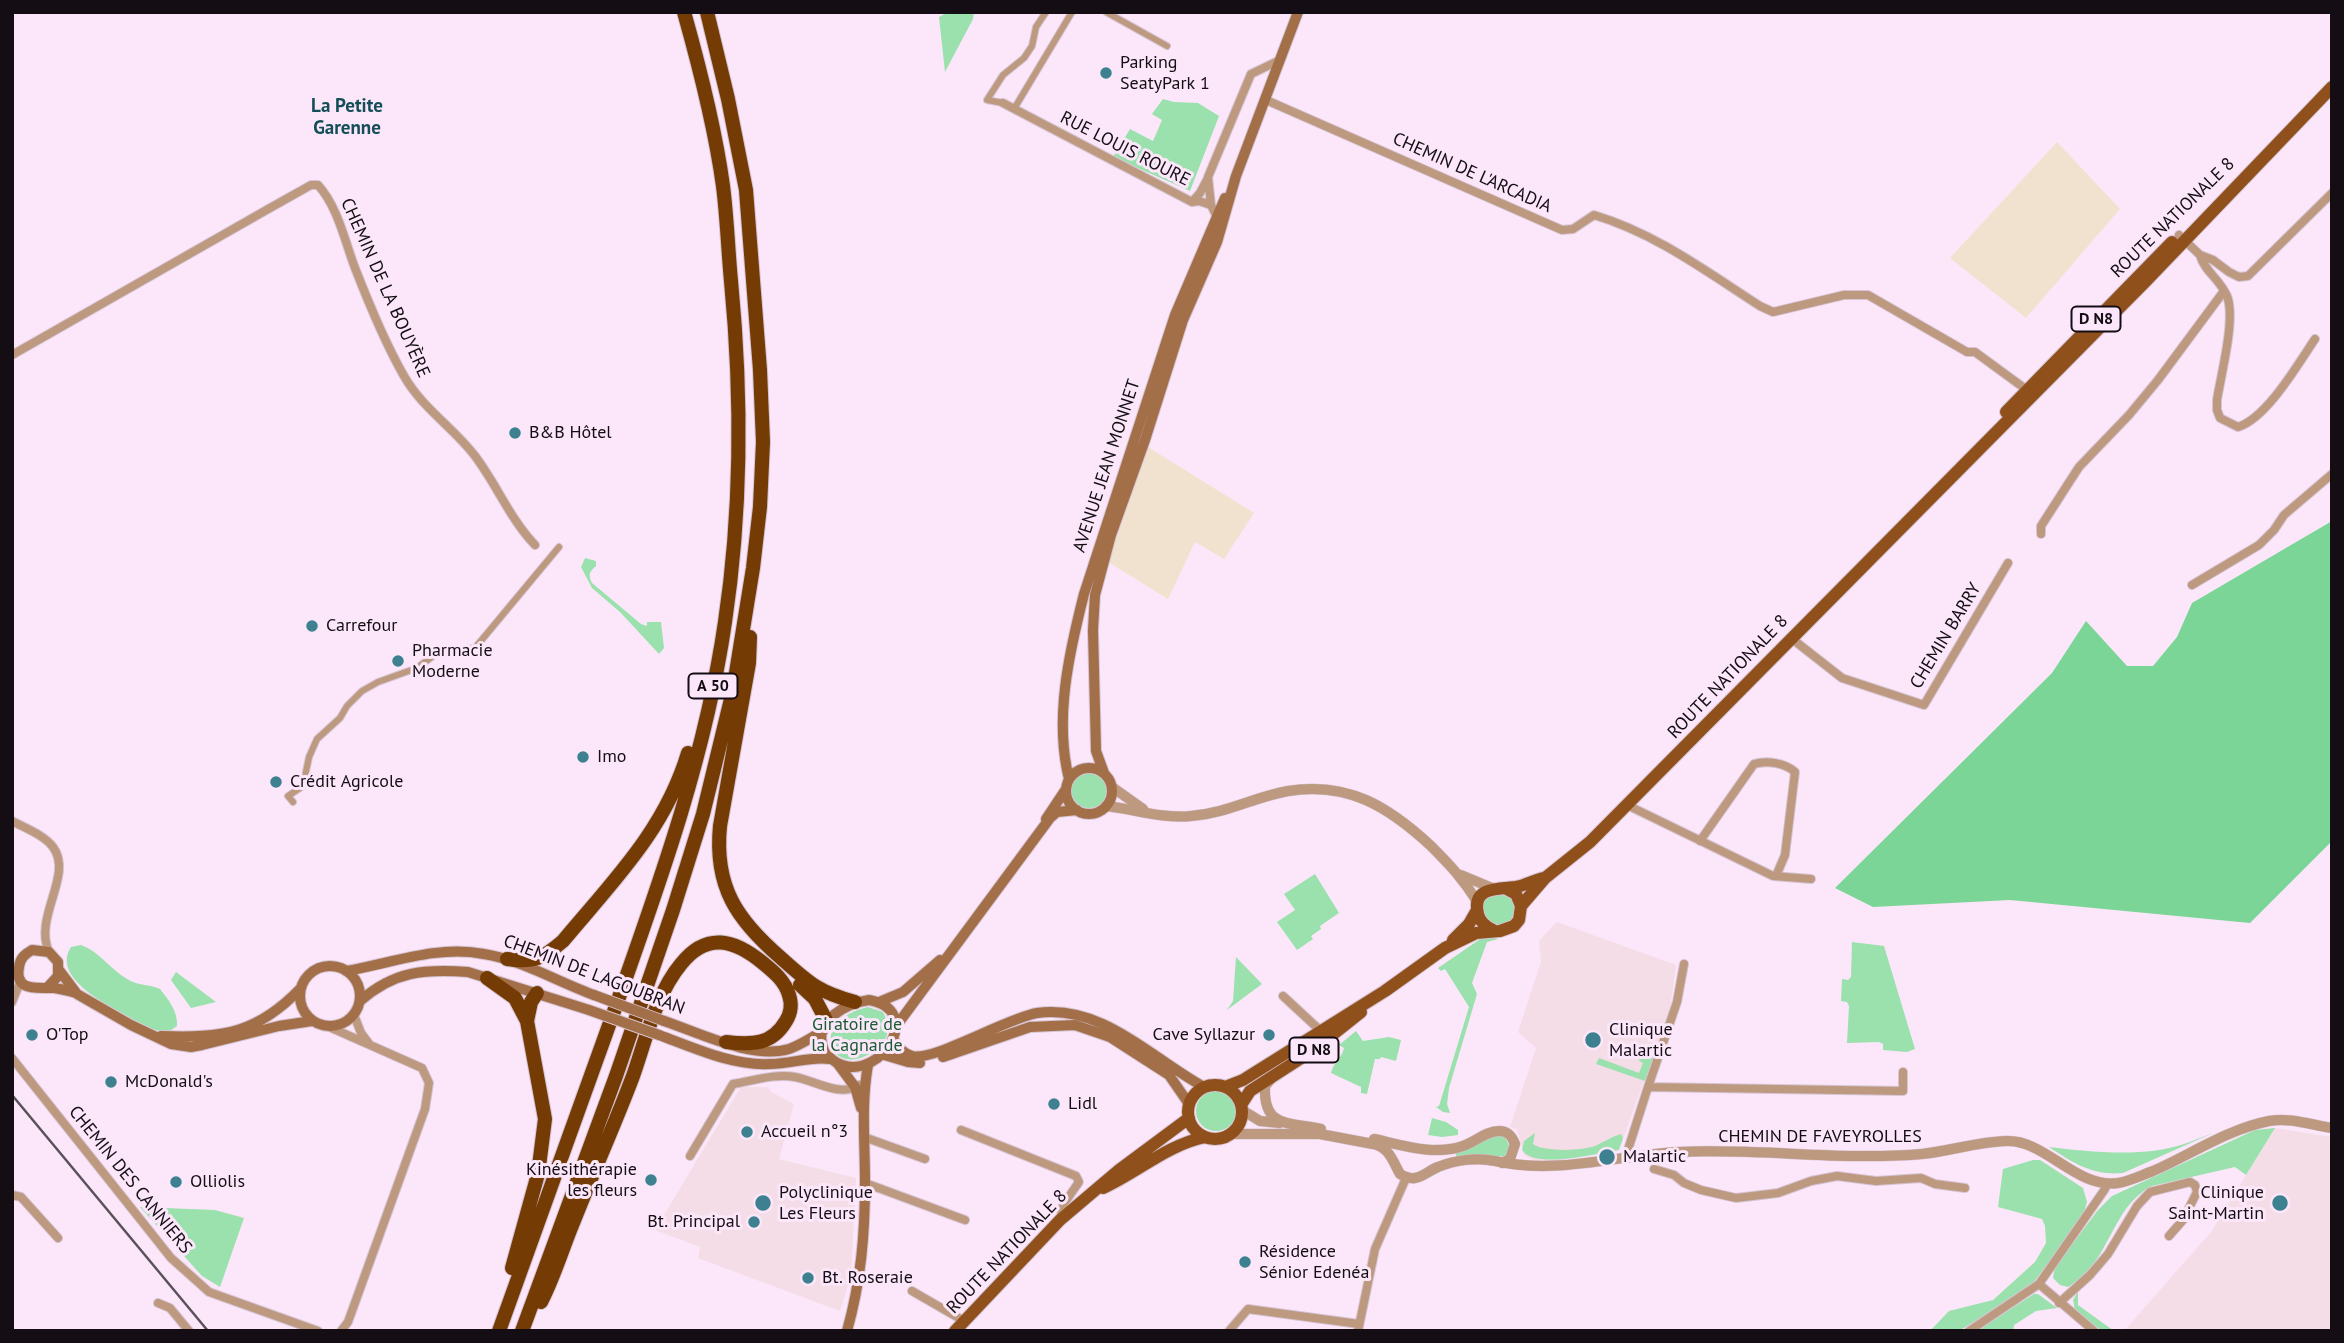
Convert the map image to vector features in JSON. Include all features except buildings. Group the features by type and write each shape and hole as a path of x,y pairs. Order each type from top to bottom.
{"highway":[{"name":"A 50","path":"499,1331 679,825 725,624 738,487 739,375 722,185 704,86 684,12"},
{"name":"A 50","path":"524,1331 616,1076 703,814 733,691 753,568 760,507 763,442 746,190 707,12"},
{"path":"753,568 749,663 718,840 723,878 740,916 753,934 814,986 832,997 855,1002"},
{"path":"507,959 534,961 563,941 635,856 653,830 670,800 684,764 705,680 725,624"},
{"path":"524,1331 550,1285 664,993 673,975 694,951 716,942 750,947 772,961 815,999 825,1027"},
{"path":"726,1042 747,1044 772,1038 785,1023 791,1007 789,993 778,976 751,954 729,942"},
{"path":"487,978 515,998 527,1021 545,1119 544,1140 530,1209 493,1331"},
{"path":"527,1021 531,1002 537,993"}],"main road":[{"name":"AVENUE JEAN MONNET","path":"1104,773 1096,751 1093,630 1095,595 1111,536 1183,320 1222,227 1236,176 1280,60 1292,12"},
{"name":"AVENUE JEAN MONNET","path":"1288,34 1298,12"},
{"name":"ROUTE NATIONALE 8","path":"1521,906 1545,878 1590,842 1627,805 2332,87"},
{"name":"AVENUE JEAN MONNET","path":"1067,784 1066,685 1084,594 1175,315 1214,209 1236,176"},
{"path":"862,1113 867,1070 893,1039 897,1025 1040,830 1057,812 1077,810 1094,813 1106,806 1112,788 1104,773 1096,768 1085,768 1076,772 1053,805 1040,830"},
{"path":"1067,784 1068,801 1077,810"},
{"name":"ROUTE NATIONALE 8","path":"1505,888 1522,886 1545,878"},
{"path":"1492,888 1505,888 1516,894 1521,913 1514,926 1508,930 1493,930 1482,923 1478,906 1481,897 1492,888"},
{"name":"D N8","path":"1242,1107 1250,1091 1445,948 1469,924 1478,906"},
{"name":"D N8","path":"1445,948 1476,933 1493,930"},
{"path":"879,1002 903,992 952,949"},
{"path":"77,993 47,988 35,990 17,974 17,958 33,950 49,952 77,993 111,1015 171,1044 191,1047 226,1041 279,1026 313,1021 337,1026 354,1015 360,1001 359,987 346,971 332,966 320,968 310,974 301,988 274,1014 244,1028 211,1037 155,1036"},
{"name":"CHEMIN DE LAGOUBRAN","path":"346,971 438,952 471,952 507,959 561,983 746,1050 776,1052 798,1045 825,1027"},
{"path":"47,988 55,981 59,970"},
{"name":"CHEMIN DE LAGOUBRAN","path":"360,1001 385,982 413,973 459,971 537,993 744,1062 771,1065 812,1058 834,1062"},
{"path":"537,993 550,983 561,983"},
{"path":"301,988 300,1003 313,1021"},
{"path":"847,1331 861,1271 865,1183 862,1113 855,1087 822,1043 825,1027 834,1014 855,1002 879,1002 889,1009 897,1025"},
{"path":"893,1039 907,1054 921,1057 1024,1017 1046,1013 1077,1016 1108,1025 1204,1087"},
{"path":"881,1055 908,1062 928,1062 1030,1027 1075,1025 1110,1037 1169,1075 1189,1104"},
{"name":"D N8","path":"1225,1087 1325,1035"},
{"path":"834,1062 849,1068 867,1070"},
{"path":"1204,1087 1225,1087 1235,1094 1242,1107 1239,1124 1230,1135 1218,1139 1205,1137 1195,1130 1189,1118 1189,1104 1204,1087"},
{"name":"ROUTE NATIONALE 8","path":"959,1326 1084,1198 1189,1118"},
{"name":"ROUTE NATIONALE 8","path":"1084,1198 1126,1178 1163,1152 1187,1141 1205,1137"}],"street":[{"path":"1003,103 987,100 1003,75 1024,58 1032,46 1036,27 1046,12"},
{"path":"1014,109 1072,12"},
{"path":"1106,12 1167,46"},
{"path":"1192,202 1208,177 1251,74 1280,60"},
{"name":"CHEMIN DE L'ARCADIA","path":"1266,100 1562,230 1573,229 1594,215 1613,221 1672,249 1773,312 1844,295 1868,295 1967,352 1975,352 2030,392"},
{"name":"RUE LOUIS ROURE","path":"1003,103 1192,202 1205,202 1214,209"},
{"path":"1208,177 1214,209 1222,227"},
{"name":"CHEMIN DE LA BOUYÈRE","path":"12,355 311,185 318,186 324,192 360,282 404,376 416,395 475,455 500,493 518,528 534,545"},
{"path":"2200,256 2213,260 2239,277 2248,276 2332,193"},
{"path":"2182,238 2220,282 2231,316 2217,410 2220,418 2228,424 2247,424 2281,390 2315,339"},
{"path":"2041,534 2041,526 2079,467 2151,389 2224,291"},
{"path":"2192,585 2259,545 2284,515 2332,474"},
{"path":"293,802 288,796 303,786 309,757 317,739 340,718 353,699 371,685 416,668 437,653 475,648 559,547"},
{"name":"CHEMIN BARRY","path":"1791,638 1842,678 1924,705 2008,563"},
{"path":"1700,841 1754,764 1762,761 1789,766 1795,772 1786,855 1776,877"},
{"path":"1112,788 1147,812"},
{"path":"1106,806 1187,817 1222,812 1286,791 1323,789 1348,793 1400,818 1461,875 1478,906"},
{"path":"1627,805 1776,877 1811,879"},
{"path":"12,821 46,841 54,849 58,859 59,871 44,932 33,950"},
{"path":"1461,875 1492,888"},
{"path":"44,932 49,952"},
{"path":"1625,1158 1677,1002 1684,964"},
{"path":"13,1001 17,974"},
{"path":"13,1001 35,990"},
{"path":"1283,996 1325,1035"},
{"path":"354,1015 361,1033 370,1045"},
{"path":"327,1026 422,1068 429,1083 429,1094 348,1322 341,1331"},
{"name":"CHEMIN DES CANNIERS","path":"12,1058 171,1258 200,1286 222,1298 318,1331"},
{"path":"690,1156 733,1084 792,1076 847,1090 855,1087 867,1070"},
{"path":"1648,1087 1903,1091 1903,1072"},
{"path":"834,1088 842,1084 847,1076"},
{"path":"1274,1076 1265,1086 1264,1101 1268,1112 1277,1120 1433,1150 1460,1147 1501,1131 1513,1139 1514,1151 1510,1159 1502,1163"},
{"path":"1242,1107 1259,1121 1309,1126"},
{"path":"1969,1331 2039,1284 2105,1189 2106,1183 2137,1178 2268,1121 2283,1119 2332,1128"},
{"path":"961,1130 1076,1176 1079,1182 1063,1205 1060,1220"},
{"path":"1229,1331 1248,1309 1358,1327 1375,1249 1406,1178 1400,1174 1391,1154 1380,1146 1320,1134 1289,1132 1230,1135"},
{"path":"864,1137 925,1159"},
{"name":"CHEMIN DE FAVEYROLLES","path":"1406,1178 1416,1178 1454,1162 1477,1159 1537,1167 1577,1166 1679,1152 1922,1154 2008,1141 2036,1150 2085,1177 2106,1183"},
{"path":"1395,1163 1398,1154 1409,1147"},
{"path":"1514,1151 1523,1160 1537,1167"},
{"path":"1654,1169 1674,1175 1684,1183 1701,1190 1736,1199 1778,1193 1811,1181 1837,1176 1863,1180 1921,1178 1935,1184 1965,1188"},
{"path":"2059,1303 2099,1265 2137,1206 2150,1192 2190,1182 2195,1185 2197,1192 2183,1220 2169,1236"},
{"path":"865,1183 965,1220"},
{"path":"12,1195 22,1197 58,1238"},
{"path":"2039,1284 2094,1331"},
{"path":"912,1291 959,1326"},
{"path":"158,1303 170,1308 190,1331"}],"shaded area":[{"path":"2057,142 2120,209 2026,318 1950,258"},
{"path":"1148,447 1254,513 1224,559 1195,542 1168,599 1108,562"},
{"name":"Clinique Malartic","path":"1557,922 1676,965 1670,1009 1619,1150 1551,1162 1533,1160 1524,1155 1517,1129 1510,1127 1536,1048 1518,1032 1541,962 1539,941"},
{"name":"Polyclinique Les Fleurs","path":"741,1087 768,1087 771,1092 794,1104 779,1159 856,1178 851,1276 840,1311 698,1258 700,1247 655,1230"},
{"name":"Clinique Saint-Martin","path":"2275,1128 2332,1137 2332,1331 2124,1331 2211,1232"}],"green space":[{"path":"948,12 974,12 973,19 945,72 939,17"},
{"path":"1163,99 1198,103 1219,116 1190,191 1113,157 1130,129 1153,141 1162,120 1152,114"},
{"path":"2332,521 2332,841 2250,923 2010,900 1873,907 1835,888 2052,673 2086,621 2127,666 2153,666 2177,637 2192,603"},
{"path":"585,558 596,561 590,574 592,583 641,624 647,626 647,622 661,622 664,648 659,654 620,612 592,588 581,567"},
{"path":"1089,772 1102,777 1107,790 1102,803 1089,808 1076,803 1071,790 1076,777"},
{"path":"1315,874 1339,913 1320,926 1321,929 1311,936 1313,939 1297,950 1277,922 1295,910 1284,894"},
{"path":"1499,893 1511,897 1515,909 1511,921 1499,925 1487,921 1483,909 1487,897"},
{"path":"1486,935 1498,939 1487,942 1472,983 1477,994 1449,1088 1447,1104 1450,1113 1443,1112 1436,1107 1439,1106 1469,1007 1445,969 1441,971 1438,968"},
{"path":"1852,942 1884,946 1915,1049 1907,1052 1883,1050 1883,1044 1879,1042 1847,1043 1849,1006 1847,1002 1841,1001 1842,979 1848,980 1851,977"},
{"path":"81,945 127,979 160,989 170,1002 177,1026 168,1031 150,1028 82,987 68,968 67,958 71,947"},
{"path":"1236,957 1262,984 1227,1010 1233,1001"},
{"path":"176,972 216,1002 191,1008 171,980"},
{"name":"Giratoire de la Cagnarde","path":"868,1007 883,1012 885,1016 888,1029 884,1042 864,1057 850,1059 839,1056 832,1048 831,1037 835,1026 847,1015"},
{"path":"1356,1031 1363,1041 1389,1037 1401,1040 1396,1061 1381,1057 1375,1059 1367,1094 1361,1093 1361,1087 1331,1073 1344,1048 1339,1045"},
{"path":"1642,1051 1654,1056 1645,1081 1596,1064 1599,1058 1639,1073 1643,1063 1639,1061"},
{"path":"1216,1091 1224,1092 1230,1097 1235,1103 1235,1119 1230,1125 1224,1130 1216,1131 1208,1130 1202,1125 1197,1119 1196,1111 1197,1103 1202,1097 1208,1092"},
{"path":"1432,1118 1446,1122 1458,1130 1458,1135 1428,1135"},
{"path":"2275,1128 2246,1175 2235,1167 2152,1186 2138,1195 2127,1208 2093,1265 2082,1277 2068,1287 2060,1285 2053,1278 2055,1267 2098,1210 2112,1196 2255,1130"},
{"path":"1535,1133 1533,1144 1554,1149 1589,1148 1621,1134 1623,1138 1619,1150 1553,1160 1529,1156 1522,1150 1524,1141"},
{"path":"2213,1133 2123,1173 2093,1170 2075,1163 2049,1147 2100,1152 2154,1151"},
{"path":"1496,1135 1505,1137 1510,1147 1505,1156 1457,1159 1455,1151"},
{"path":"2040,1160 2083,1188 2087,1202 2083,1216 2031,1286 1959,1331 1930,1331 1949,1311 1993,1300 2035,1262 2046,1243 2042,1219 1998,1207 2003,1169"},
{"path":"140,1207 215,1210 244,1218 220,1287 202,1276"},
{"path":"2078,1291 2078,1305 2114,1331 2102,1331 2075,1311 2073,1300"},
{"path":"2034,1294 2057,1308 2036,1311 2014,1325 2013,1331 1976,1331"}],"railway":[{"path":"12,1095 208,1331"}],"place":[{"name":"Parking SeatyPark 1","path":"1106,73"},
{"name":"B&B Hôtel","path":"515,433"},
{"name":"Carrefour","path":"312,626"},
{"name":"Pharmacie Moderne","path":"398,661"},
{"name":"Imo","path":"583,757"},
{"name":"Crédit Agricole","path":"276,782"},
{"name":"O'Top","path":"32,1035"},
{"name":"Cave Syllazur","path":"1269,1035"},
{"name":"Clinique Malartic","path":"1593,1040"},
{"name":"McDonald's","path":"111,1082"},
{"name":"Lidl","path":"1054,1104"},
{"name":"Accueil n°3","path":"747,1132"},
{"name":"Malartic","path":"1607,1157"},
{"name":"Kinésithérapie les fleurs","path":"651,1180"},
{"name":"Olliolis","path":"176,1182"},
{"name":"Polyclinique Les Fleurs","path":"763,1203"},
{"name":"Clinique Saint-Martin","path":"2280,1203"},
{"name":"Bt. Principal","path":"754,1222"},
{"name":"Résidence Sénior Edenéa","path":"1245,1262"},
{"name":"Bt. Roseraie","path":"808,1278"}],"district":[{"name":"La Petite Garenne","path":"347,118"}]}
